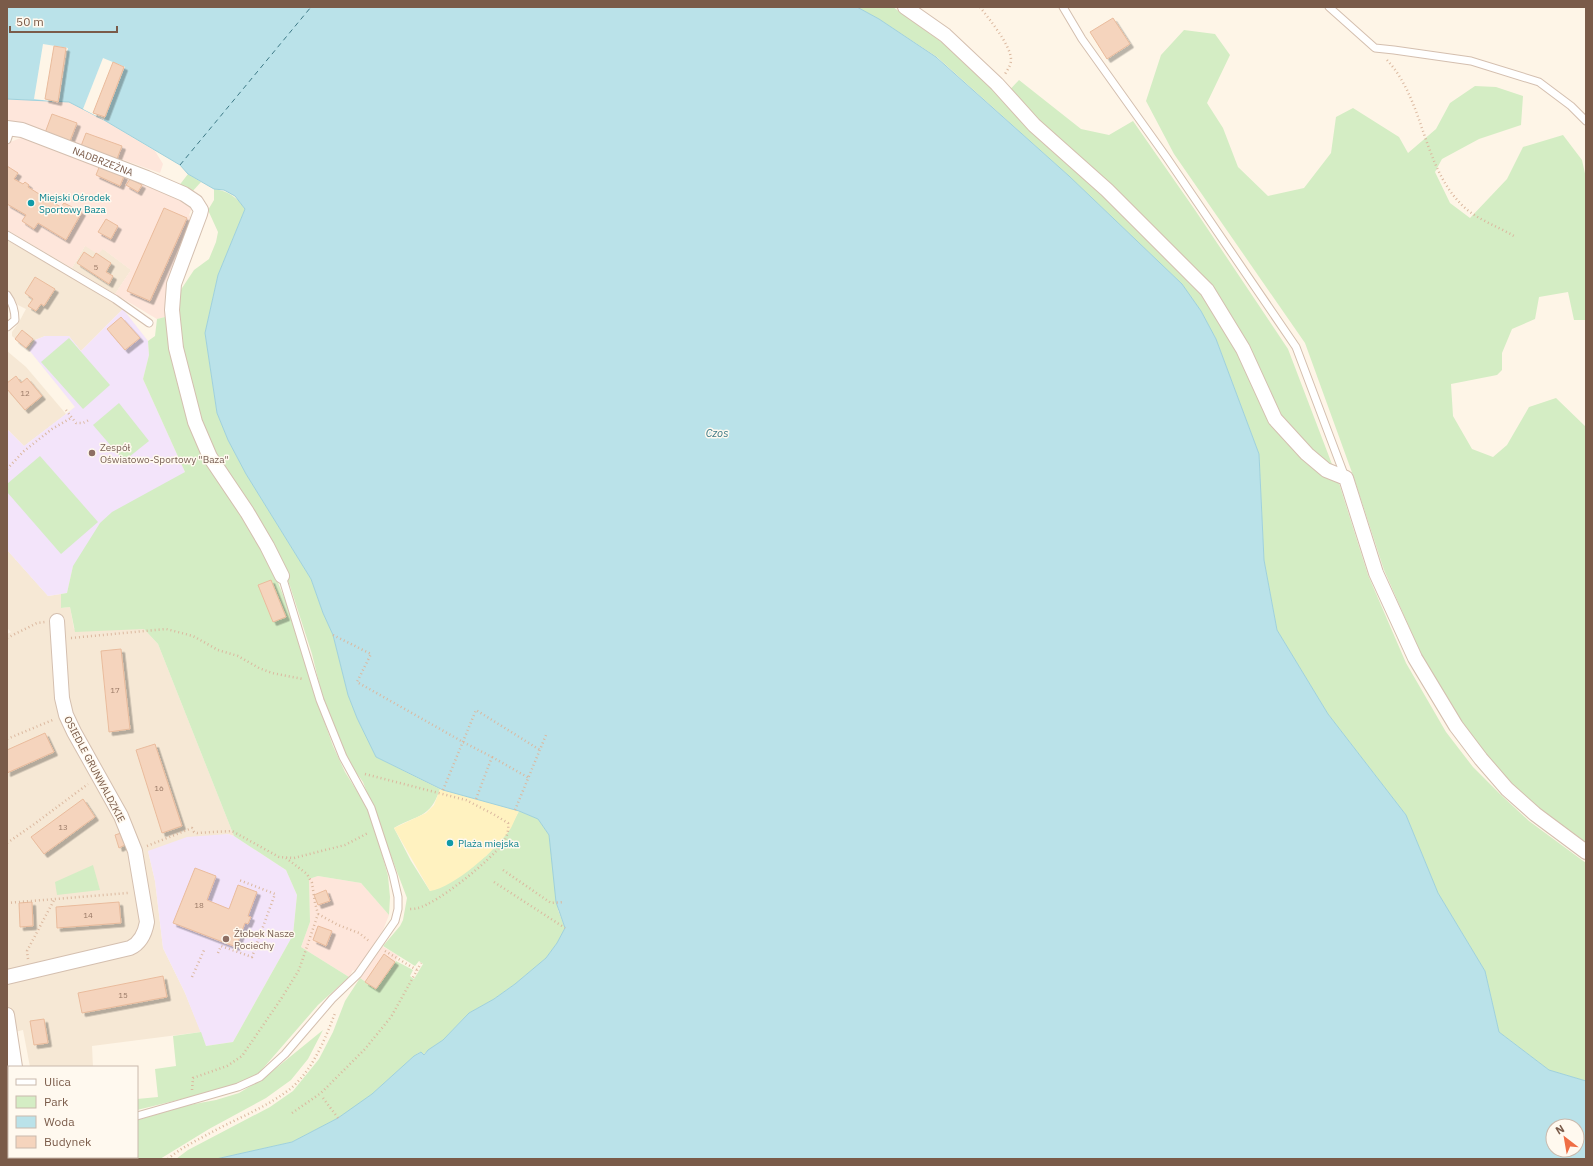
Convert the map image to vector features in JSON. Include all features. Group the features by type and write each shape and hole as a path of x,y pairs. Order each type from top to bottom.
{"street":[{"path":"905,7 945,35 997,84 1034,125 1107,190 1207,290 1243,349 1275,419 1316,462 1326,470 1346,478 1376,573 1415,658 1456,726 1481,759 1507,789 1535,814 1586,852"},
{"name":"NADBRZEŻNA","path":"8,132 22,130 147,178 184,194 196,202 201,210 174,284 172,310 176,348 195,422 210,457 247,512 267,546 282,576"},
{"name":"OSIEDLE GRUNWALDZKIE","path":"7,977 130,948 136,945 145,932 147,922 135,851 121,816 66,715 62,698 57,621"},
{"path":"7,1016 15,1066"}],"lane":[{"path":"1063,7 1082,39 1296,347 1346,478"},
{"path":"1329,7 1375,48 1471,61 1539,82 1571,106 1586,121"},
{"path":"7,235 115,299 149,323"},
{"path":"7,295 15,312 15,320 7,326"},
{"path":"138,1116 238,1088 260,1077 285,1054 332,999 358,974 395,921 398,909 398,897 393,875 378,829 371,808 340,750 320,700 282,576"}],"path":[{"path":"980,7 993,24 1009,52 1011,59 1010,66 1002,78"},
{"path":"1375,48 1395,69 1408,90 1422,131 1446,185 1471,214 1514,236"},
{"path":"66,410 74,421 79,423 89,420"},
{"path":"7,469 24,451 46,434 71,418"},
{"path":"7,638 37,623 57,621"},
{"path":"77,637 166,629 193,636 218,650 238,656 259,668 272,673 302,679 313,677"},
{"path":"332,635 371,654 357,682 529,778"},
{"path":"443,790 476,710 540,750"},
{"path":"7,739 66,715"},
{"path":"515,810 546,735"},
{"path":"476,799 492,757"},
{"path":"349,769 466,800 508,823 509,830 503,843 469,876 435,900 418,908 398,909"},
{"path":"7,843 98,776"},
{"path":"135,851 192,828 194,832 197,833 232,831 279,857 294,858 345,845 378,829"},
{"path":"192,1100 193,1078 227,1066 242,1056 281,999 298,970 318,914 312,883 307,874 286,858"},
{"path":"503,870 551,903 564,902"},
{"path":"218,954 221,946 252,958 275,894 239,880"},
{"path":"494,882 565,928"},
{"path":"7,903 143,892"},
{"path":"29,972 28,951 54,900"},
{"path":"318,914 338,925 360,933 363,936"},
{"path":"377,947 417,970"},
{"path":"192,977 206,948"},
{"path":"292,1113 321,1093 365,1049 391,1017 422,963"},
{"path":"168,1159 208,1135 268,1103 290,1088 307,1070 321,1045 336,1008"},
{"path":"322,1098 338,1118"}],"shaded area":[{"path":"7,99 69,102 104,120 155,151 163,164 160,173 70,141 7,122"},
{"path":"26,136 73,154 193,205 189,215 191,218 169,316 157,319 115,294 131,270 103,249 99,253 96,253 85,246 72,268 7,230 7,146 10,142"},
{"path":"7,240 92,289 123,309 81,351 69,336 45,336 35,340 29,350 12,336 12,332 26,309 18,305 7,290"},
{"path":"85,246 103,249 131,270 115,294 72,268"},
{"name":"Zespół Oświatowo-Sportowy \"Baza\"","path":"123,309 148,341 149,355 143,379 185,472 73,566 67,593 48,596 7,550 7,429 24,446 75,407 29,350 35,340 45,336 69,336 81,351"},
{"path":"7,351 26,367 66,414 24,446 7,429"},
{"path":"7,550 48,596 61,594 61,608 70,607 74,629 144,629 158,644 234,836 228,834 148,851 155,881 163,948 185,993 201,1032 92,1046 93,1066 30,1066 23,1030 7,1034 7,634 11,632 7,628"},
{"name":"Żłobek Nasze Pociechy","path":"228,834 234,836 286,870 297,895 293,935 233,1042 206,1046 185,993 163,948 155,881 148,851 187,837"},
{"path":"318,876 361,883 389,915 383,930 375,942 399,956 376,989 360,978 361,976 353,970 349,977 301,947 310,922 309,879"}],"green space":[{"path":"857,7 893,7 947,46 1004,96 1019,80 1081,129 1109,135 1133,121 1195,210 1288,349 1338,480 1368,575 1406,663 1446,732 1473,767 1500,794 1529,821 1586,863 1586,1081 1549,1070 1499,1032 1485,971 1438,893 1406,815 1328,714 1277,630 1264,560 1259,454 1216,339 1201,311 1182,284 1069,176 937,57 879,19"},
{"path":"1184,30 1215,34 1230,55 1207,103 1223,128 1238,167 1268,196 1304,188 1331,153 1336,117 1353,108 1399,137 1408,153 1436,129 1450,103 1475,86 1496,87 1523,96 1521,125 1479,139 1442,159 1435,172 1450,203 1470,218 1507,179 1523,147 1563,135 1582,160 1586,178 1586,320 1574,320 1568,292 1539,297 1535,319 1512,329 1502,353 1502,370 1497,375 1451,384 1453,416 1472,449 1493,457 1507,445 1529,407 1556,398 1586,427 1586,845 1539,809 1512,784 1487,757 1460,721 1421,654 1384,570 1354,478 1305,343 1174,154 1146,101 1161,55"},
{"path":"188,174 201,182 191,193 178,187"},
{"path":"214,189 224,191 232,195 245,209 218,275 205,333 217,413 228,440 246,474 311,579 323,613 333,635 348,695 357,718 376,757 440,789 432,806 427,811 394,828 411,861 430,891 486,856 509,830 519,811 538,819 549,835 558,910 565,928 557,943 546,958 515,984 494,999 469,1013 443,1040 423,1055 420,1052 414,1056 372,1094 338,1118 292,1142 216,1159 176,1159 188,1150 270,1107 293,1091 319,1059 333,1032 345,1001 360,978 376,989 396,961 413,970 410,976 414,979 423,964 419,961 415,966 383,946 400,926 403,920 407,898 363,782 350,764 340,743 322,695 312,654 290,586 274,548 210,447 197,412 181,341 178,297 194,270 209,259 216,242 218,232 208,210 214,200"},
{"path":"169,316 183,400 268,558 296,627 317,701 333,746 345,772 365,804 374,826 388,876 390,897 389,915 361,883 318,876 309,879 310,922 301,947 349,977 318,1005 259,1073 235,1086 138,1110 138,1099 158,1097 155,1069 176,1066 173,1036 201,1032 206,1046 233,1042 293,935 297,895 286,870 234,836 158,644 144,629 75,632 70,607 61,608 61,594 67,593 73,566 100,523 112,512 185,472 143,379 149,355 148,341 155,336 157,319"},
{"path":"69,338 110,385 83,409 41,362"},
{"path":"119,403 149,441 124,461 93,425"},
{"path":"40,456 98,522 61,554 7,492 7,484"},
{"path":"93,865 100,890 57,895 55,882"},
{"path":"323,1030 308,1059 291,1080 266,1098 209,1129 160,1159 41,1159 138,1158 138,1120 239,1093 264,1078"}],"sand":[{"name":"Plaża miejska","path":"440,789 519,811 505,837 475,866 451,882 430,891 394,828 426,813 434,805"}],"water":[{"name":"Czos","path":"7,7 857,7 879,19 936,57 1069,176 1182,284 1201,311 1216,339 1259,454 1264,560 1277,630 1328,714 1406,815 1438,893 1485,971 1499,1032 1549,1070 1586,1081 1586,1159 216,1159 292,1142 338,1118 372,1094 414,1056 421,1052 424,1055 428,1050 443,1040 469,1013 494,999 515,984 546,958 557,943 565,928 556,902 549,835 538,819 519,811 443,790 376,757 357,718 348,695 333,635 323,613 311,579 246,474 228,440 217,413 205,333 218,275 245,209 235,196 224,190 214,189 188,174 180,165 104,120 69,102 7,99"}],"pier":[{"path":"43,44 68,48 59,102 34,99"},
{"path":"103,58 125,67 104,120 83,109"}],"building":[{"path":"1113,18 1130,44 1107,59 1090,32"},
{"path":"54,46 66,48 58,102 45,99"},
{"path":"113,62 124,67 105,117 93,113"},
{"path":"52,114 77,123 70,141 45,133"},
{"path":"86,133 122,146 117,159 81,146"},
{"path":"100,165 124,176 120,186 96,175"},
{"name":"Miejski Ośrodek Sportowy Baza","path":"7,166 18,173 14,179 23,184 25,182 29,185 28,187 47,199 49,197 53,199 52,202 61,207 64,203 82,212 66,240 38,223 34,229 22,221 26,215 7,204"},
{"path":"130,179 142,185 138,192 126,185"},
{"path":"164,208 187,218 150,301 127,291"},
{"path":"106,219 118,226 111,239 98,232"},
{"path":"84,252 93,258 96,253 111,263 106,272 113,276 109,284 77,263"},
{"path":"35,277 55,289 44,306 41,304 36,311 28,306 33,299 25,293"},
{"path":"121,317 140,338 125,350 107,329"},
{"path":"22,330 33,339 26,348 15,339"},
{"path":"16,376 21,383 27,378 42,396 25,410 7,389 7,383"},
{"path":"271,580 286,617 273,622 258,585"},
{"path":"121,649 130,729 109,732 101,651"},
{"path":"45,733 54,752 7,773 7,750"},
{"path":"155,744 182,826 162,833 136,750"},
{"path":"83,799 95,817 44,854 31,837"},
{"path":"121,833 125,845 119,848 115,835"},
{"path":"195,868 216,876 207,900 229,909 238,885 257,892 248,916 251,917 248,924 245,923 236,947 173,923"},
{"path":"326,890 330,901 318,905 314,895"},
{"path":"32,902 33,926 20,927 19,903"},
{"path":"119,902 121,923 57,928 56,907"},
{"path":"318,926 332,931 326,946 313,940"},
{"path":"384,954 395,962 376,989 365,982"},
{"path":"163,976 167,997 82,1013 78,993"},
{"path":"44,1019 48,1043 34,1045 30,1021"}],"ferry route":[{"path":"180,165 311,7"}],"place":[{"name":"Miejski Ośrodek Sportowy Baza","path":"31,203"},
{"name":"Zespół Oświatowo-Sportowy \"Baza\"","path":"92,453"},
{"name":"Plaża miejska","path":"450,843"},
{"name":"Żłobek Nasze Pociechy","path":"226,939"}]}
